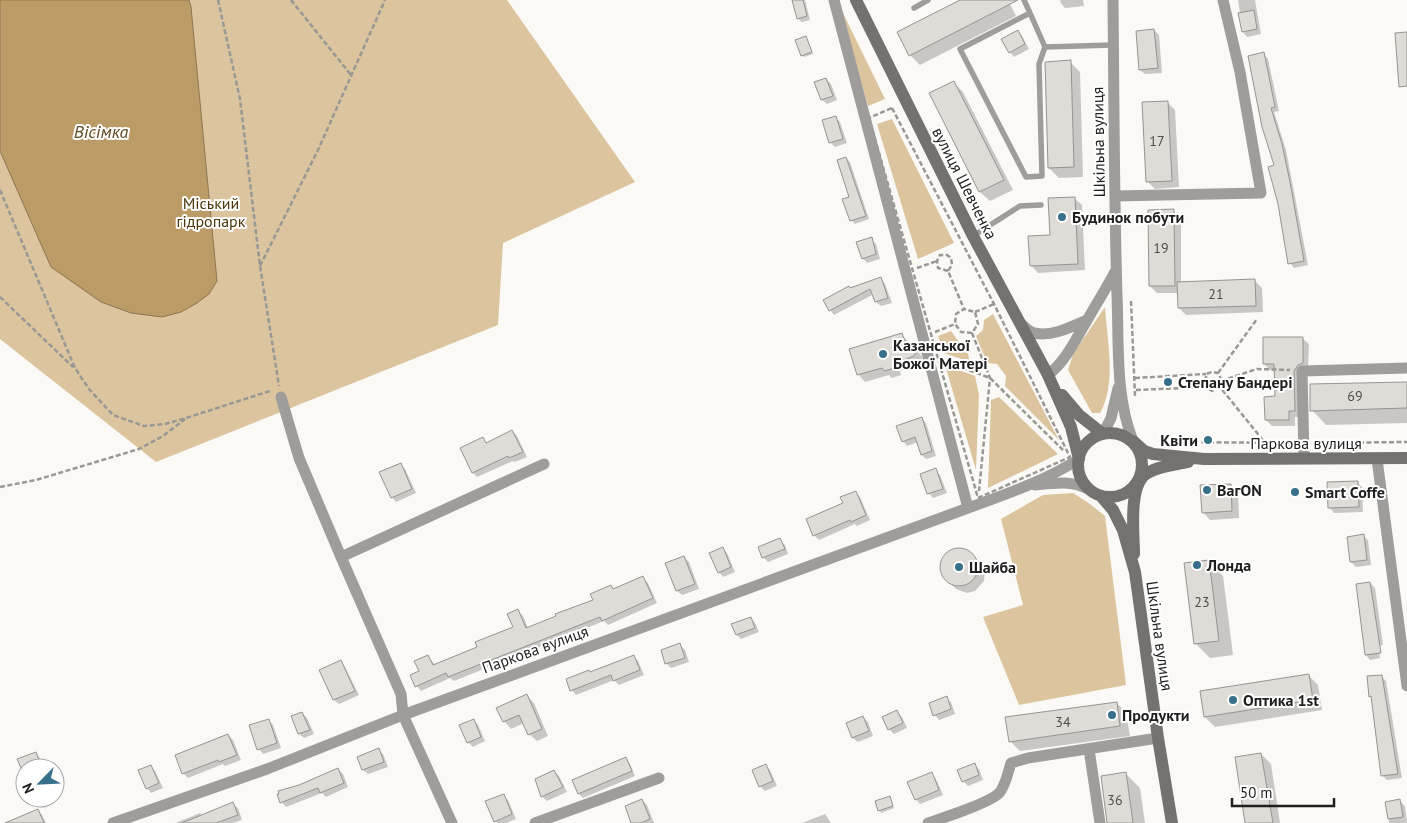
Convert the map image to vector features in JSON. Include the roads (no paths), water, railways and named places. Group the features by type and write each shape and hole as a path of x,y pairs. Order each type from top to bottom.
{"main road":[{"name":"вулиця Шевченка","path":"856,0 973,236 1049,377 1071,427 1074,458"},
{"name":"вулиця Шевченка","path":"1049,377 1079,415 1103,434"},
{"path":"1113,433 1120,434 1133,442 1140,452 1143,464 1138,482 1122,496 1108,498 1088,489 1081,478 1074,458 1088,442 1103,434 1113,433"},
{"name":"Паркова вулиця","path":"1133,442 1144,451 1153,454 1204,459 1407,458"},
{"name":"Паркова вулиця","path":"1138,482 1146,474 1156,470 1204,459"},
{"name":"Шкільна вулиця","path":"1138,482 1133,506 1135,572 1172,823"},
{"name":"Шкільна вулиця","path":"1101,496 1113,510 1123,530 1135,572"}],"street":[{"path":"834,0 968,508"},
{"name":"Шкільна вулиця","path":"1113,0 1116,268 1120,374"},
{"path":"1115,196 1261,193 1240,72 1223,0"},
{"path":"1049,377 1058,368 1104,294 1116,268"},
{"path":"1018,321 1032,333 1049,334 1087,320"},
{"path":"1304,458 1302,371 1407,368"},
{"path":"1103,434 1111,418 1120,374"},
{"path":"1120,374 1123,404 1128,430 1133,442"},
{"path":"280,392 299,458 401,694 403,715 452,823"},
{"path":"1025,486 1065,468 1074,458"},
{"path":"1377,459 1407,686"},
{"path":"341,557 544,464"},
{"path":"1025,486 1065,482 1078,484 1088,489"},
{"name":"Паркова вулиця","path":"113,823 266,769 403,715 1025,486"},
{"path":"928,823 1000,794 1011,763 1028,758 1158,738"},
{"path":"1089,749 1100,823"},
{"path":"535,823 659,778"}],"lane":[{"path":"914,8 928,0"},
{"path":"1024,0 1030,13 1045,47 1039,64 1042,176 1026,177 960,50 1030,13"},
{"path":"1045,47 1114,46"},
{"path":"973,236 1020,206 1040,205"}],"water":[{"name":"Вісімка","path":"0,0 189,0 217,281 209,294 197,303 181,312 162,317 131,313 101,302 51,267 0,151"}],"place":[{"name":"Будинок побути","path":"1062,217"},
{"name":"Казанської Божої Матері","path":"883,354"},
{"name":"Степану Бандері","path":"1168,382"},
{"name":"Квiти","path":"1208,440"},
{"name":"ВагON","path":"1207,490"},
{"name":"Smart Coffe","path":"1295,492"},
{"name":"Лонда","path":"1197,565"},
{"name":"Шайба","path":"959,567"},
{"name":"Оптика 1st","path":"1233,700"},
{"name":"Продукти","path":"1112,715"}],"park label":[{"name":"Міський гідропарк","path":"211,212"}]}
